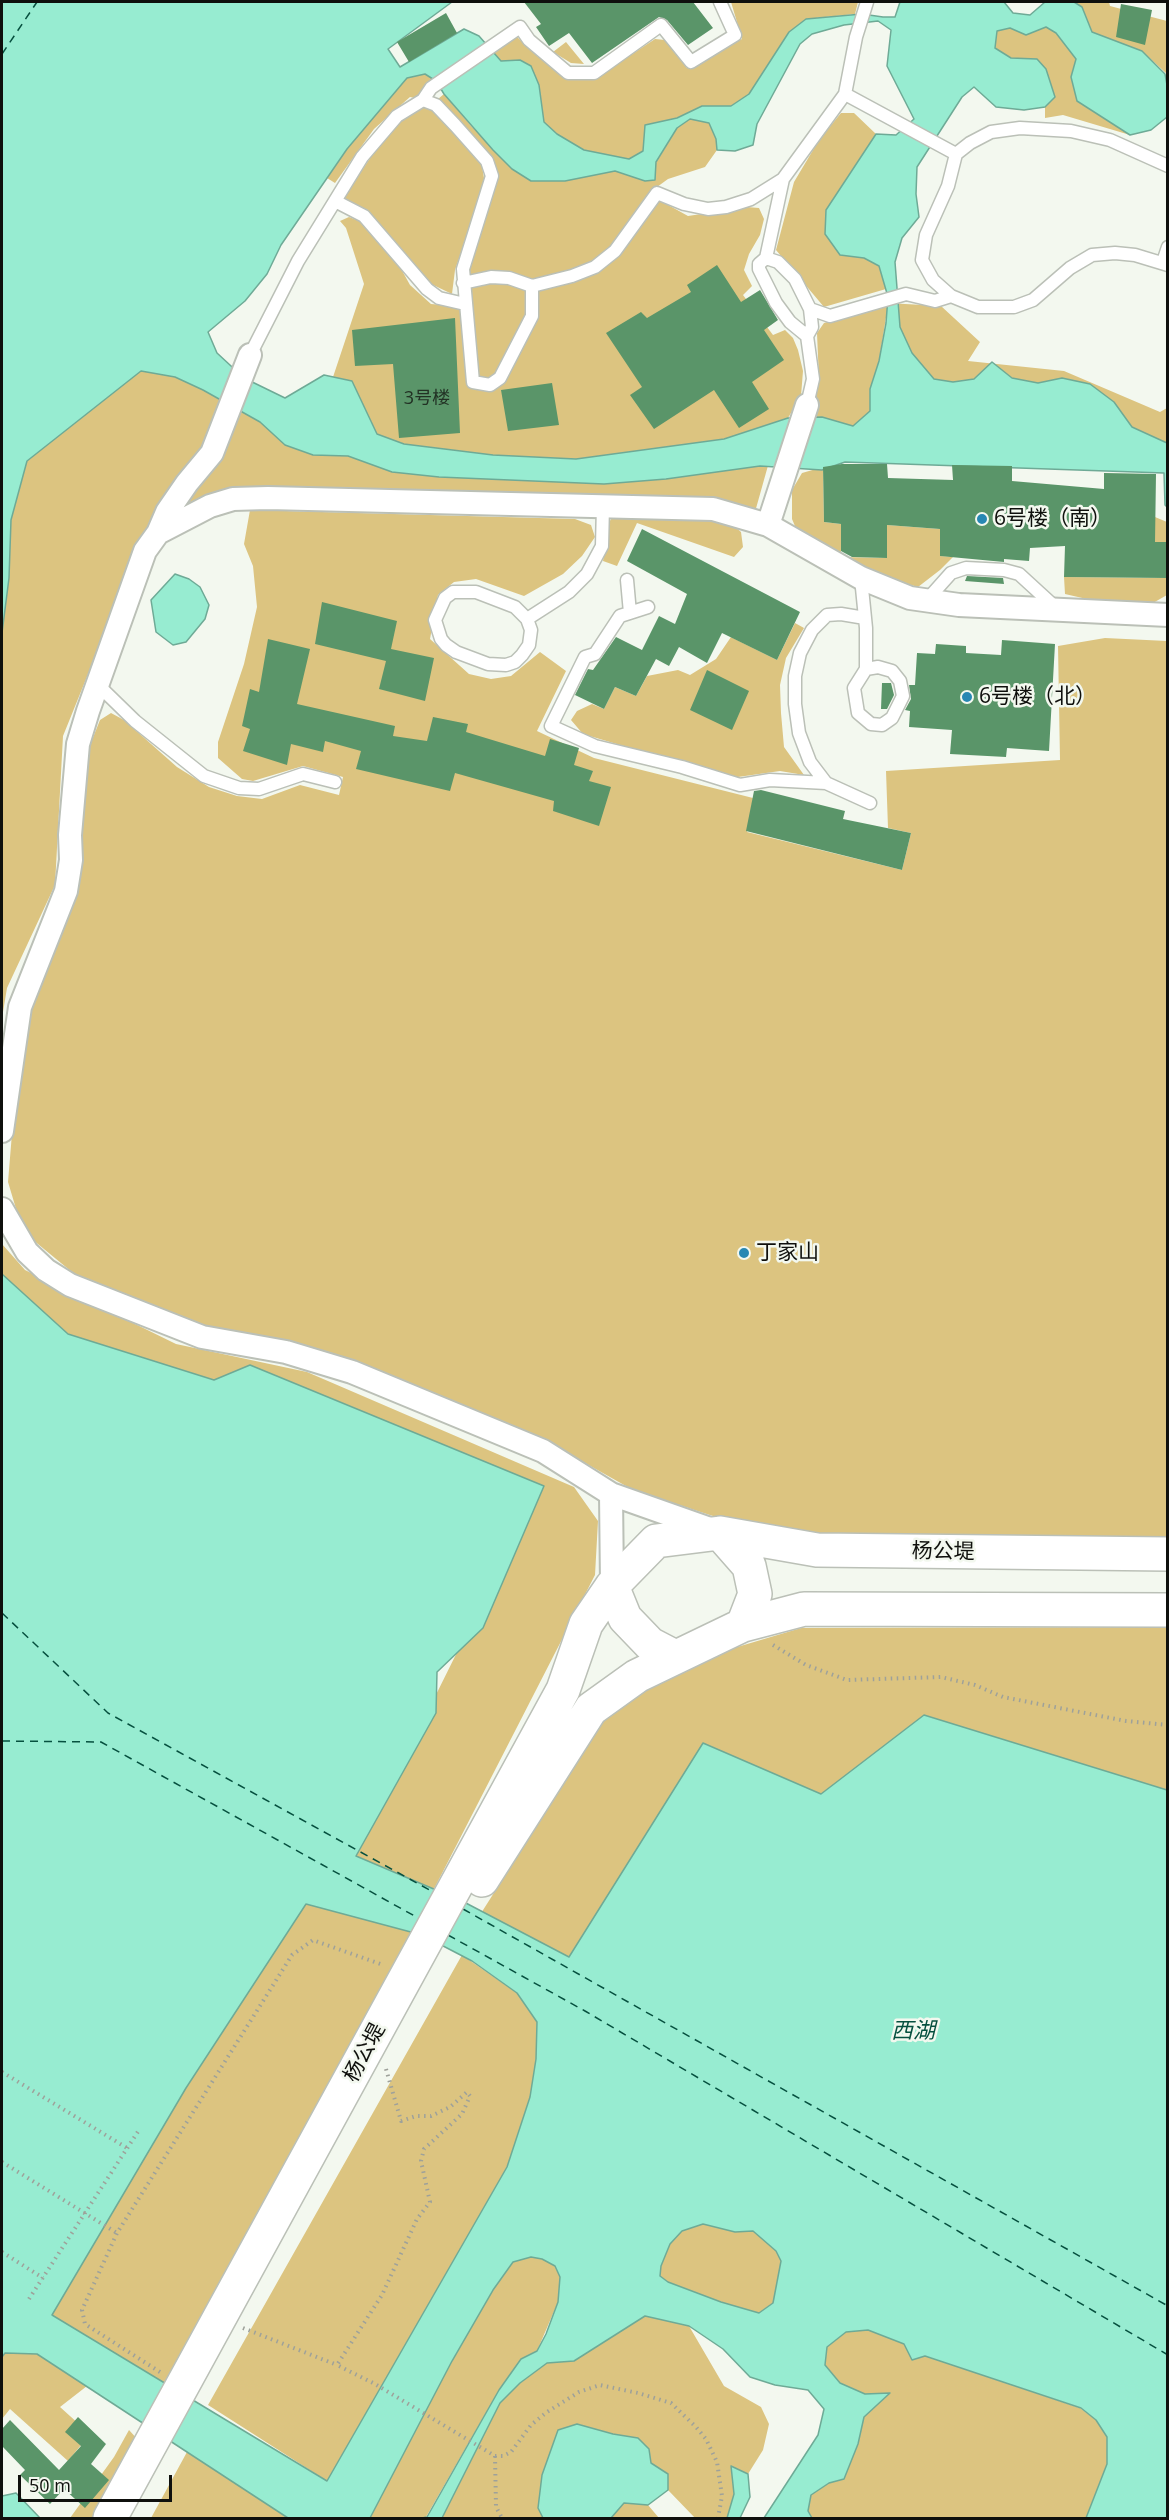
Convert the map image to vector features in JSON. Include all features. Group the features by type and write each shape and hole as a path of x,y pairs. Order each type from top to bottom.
{"main road":[{"name":"杨公堤","path":"110,2518 155,2456 210,2359 421,1963 467,1885 563,1690 586,1624 612,1586 656,1541 720,1533 817,1550 1167,1554"},
{"path":"720,1533 749,1566 755,1594 738,1627"},
{"path":"612,1586 625,1618 650,1644 675,1657"},
{"name":"杨公堤","path":"467,1885 591,1709 637,1676 738,1627 804,1609 1167,1610"},
{"name":"杨公堤","path":"133,2518 183,2388 240,2326 384,2063 421,1963"}],"street":[{"path":"232,499 221,494 212,486 206,475 208,459 250,355"},
{"path":"768,525 807,405"},
{"path":"2,1131 20,1007 66,891 71,860 70,835 78,744 145,551 158,533 167,512 187,483 208,459"},
{"path":"158,533 210,506 232,499 713,509 768,525 861,578 910,598 959,605 1167,615"},
{"path":"2,1209 27,1252 46,1270 70,1285 164,1324 202,1337 286,1352 352,1372 543,1451 611,1494 720,1533"},
{"path":"611,1494 612,1586"}],"lane":[{"path":"250,355 298,261 362,157 384,129 403,111 423,100 431,88 520,27 529,40 568,73 594,73 661,25 691,62 735,35 720,2"},
{"path":"463,283 490,277 509,278 532,286 572,276 596,267 615,251 657,193 684,204 708,209 726,207 751,198 783,178 845,94 856,37 867,2"},
{"path":"845,94 956,154"},
{"path":"423,100 435,105 455,125 487,161 492,176 463,269 473,382 490,385 500,378 532,316 532,286"},
{"path":"1167,166 1110,140 1045,128 1020,128 992,132 970,143 956,154 948,186 926,235 922,260 933,280 951,296 978,307 1014,307 1033,300 1070,268 1092,255 1125,254 1165,264 1167,247"},
{"path":"783,178 766,258 759,264 759,269 790,322 807,336"},
{"path":"335,201 364,216 427,289 439,298 465,304"},
{"path":"766,258 778,262 795,279 810,309 812,327 807,336 813,379 807,405"},
{"path":"810,309 830,316 906,294 935,301 951,296"},
{"path":"527,619 569,592 588,574 602,546 603,506"},
{"path":"926,601 951,573 966,568 1004,570 1019,574 1058,610"},
{"path":"861,578 866,669 854,688 858,713 871,724 882,725 892,718 899,706 903,696 900,681 892,671 878,667 866,669"},
{"path":"627,580 630,613"},
{"path":"453,592 476,592 516,608 527,619 531,630 529,645 516,662 506,665 488,663 456,652 441,639 435,620 445,598 453,592"},
{"path":"648,607 620,616 595,654 585,657 551,726 595,746 682,767 740,785 770,780 826,783 870,803"},
{"path":"826,783 810,762 799,734 795,704 795,676 800,653 812,630 827,615 841,614 865,618"},
{"path":"98,685 135,721 204,776 239,788 259,789 303,774 334,782"}],"path":[{"path":"738,1627 765,1640 806,1665 847,1680 941,1677 975,1685 1004,1697 1126,1721 1167,1725"},
{"path":"183,2388 85,2324 82,2310 117,2233 292,1955 313,1940 421,1963"},
{"path":"337,2365 382,2295 417,2218 430,2202 421,2161 424,2149 462,2114 470,2096 467,2092 450,2107 431,2116 416,2116 401,2121 384,2063"},
{"path":"2,2072 127,2148"},
{"path":"29,2299 139,2130"},
{"path":"2,2162 117,2233"},
{"path":"2,2252 43,2278"},
{"path":"240,2326 337,2365 375,2384 495,2456 503,2456 511,2452 531,2425 579,2391 600,2385 638,2392 671,2403 686,2415 706,2439 717,2462 722,2496 718,2518"},
{"path":"495,2456 496,2507 502,2518"}],"shaded area":[{"path":"731,2 858,2 855,14 806,19 789,32 749,94 731,106 702,107 677,118 645,125 643,152 629,159 584,150 557,134 544,122 539,85 520,60 501,61 492,53 517,37 556,72 576,80 593,80 655,39 665,40 687,68 742,39"},
{"path":"1074,2 1109,2 1110,6 1167,21 1167,74 1142,51 1091,32 1082,7"},
{"path":"1046,27 1056,33 1076,59 1071,77 1077,101 1130,135 1063,115 1045,118 1045,107 1055,97 1037,59 1011,58 995,48 997,31 1010,28 1026,35"},
{"path":"566,42 584,64 571,63 553,52"},
{"path":"425,74 436,81 423,100 410,97 374,129 335,183 327,178 347,149 407,78"},
{"path":"444,94 472,127 531,181 565,181 615,171 645,181 677,128 690,119 709,123 716,139 717,150 705,167 668,179 657,187 661,201 688,216 747,207 759,208 764,219 760,235 749,254 744,270 752,286 743,295 773,335 785,330 793,338 798,350 803,371 801,396 788,418 724,439 576,459 493,455 404,444 377,434 352,381 333,377 364,284 346,228 340,221 349,217 362,222 384,238 410,285 431,304 469,307 468,266 496,174 487,155 438,99"},
{"path":"422,108 439,108 466,137 482,166 485,184 455,270 452,294 429,283 343,199 384,137 403,120"},
{"path":"841,113 854,113 876,134 826,210 840,255 864,258 879,266 886,289 824,307 776,250 794,182 819,140"},
{"path":"887,303 941,306 980,342 968,361 1064,371 1160,412 1167,408 1167,459 934,388 900,351 888,305 879,361 870,389 870,411 853,426 822,417 810,418 819,380 817,333 824,323"},
{"path":"152,362 420,467 769,462 755,512 707,498 252,487 196,500 133,563 63,736 55,885 7,988 2,1018 2,598 5,523 25,437"},
{"path":"823,467 824,522 841,524 841,557 887,558 887,525 940,529 940,556 953,557 918,587 871,574 800,538 792,519 792,490 802,473"},
{"path":"250,510 575,519 591,525 595,537 582,556 563,574 524,596 476,579 454,582 438,595 430,639 469,674 491,679 511,676 540,652 566,671 537,731 594,758 753,798 747,832 902,870 911,833 888,828 886,771 1060,760 1058,646 1105,638 1167,641 1167,1547 822,1544 756,1530 633,1490 569,1454 377,1375 198,1327 78,1277 33,1240 17,1212 8,1182 15,1097 28,1013 76,895 88,750 100,720 111,713 124,720 177,767 209,787 237,796 262,799 300,785 339,795 343,777 303,766 253,781 242,779 218,758 218,742 244,664 257,607 253,566 244,544"},
{"path":"615,514 720,521 733,525 741,532 743,547 734,557 637,523 617,566 603,561 609,522"},
{"path":"1155,517 1167,522 1168,542 1155,542"},
{"path":"1064,577 1167,578 1167,595 1153,603 1091,600 1065,594"},
{"path":"795,623 804,628 786,658 780,685 781,713 784,747 804,775 780,771 731,778 583,734 571,720 577,711 592,704 604,709 615,687 636,696 647,676 678,670 690,675 716,659 731,637 777,660"},
{"path":"2,1244 25,1270 176,1344 307,1372 574,1487 598,1521 595,1575 434,1889 356,1856 539,1487 213,1389 59,1335 2,1277"},
{"path":"1167,1627 1167,1796 572,1967 478,1918 606,1716 697,1659 801,1628"},
{"path":"306,1903 422,1935 176,2399 51,2315 186,2088"},
{"path":"462,1955 517,1993 537,2022 536,2059 530,2097 507,2167 327,2481 208,2405"},
{"path":"703,2224 735,2232 753,2231 776,2251 781,2261 773,2303 759,2313 721,2302 668,2282 660,2276 661,2266 670,2244 682,2231"},
{"path":"531,2257 543,2259 555,2266 560,2277 558,2302 537,2351 521,2359 499,2390 426,2517 370,2518 452,2361 493,2290 513,2262"},
{"path":"645,2316 689,2326 724,2386 761,2407 769,2424 763,2450 748,2474 731,2466 734,2494 727,2518 695,2518 668,2490 668,2474 651,2463 649,2449 638,2438 577,2424 558,2430 538,2508 543,2518 442,2518 500,2403 520,2383 547,2363 574,2361"},
{"path":"869,2330 904,2344 912,2359 925,2356 1080,2408 1096,2420 1107,2437 1107,2464 1086,2518 812,2518 808,2511 811,2495 829,2483 844,2478 858,2444 864,2417 889,2394 865,2394 840,2383 825,2365 827,2347 846,2332"},
{"path":"5,2353 37,2354 87,2386 60,2407 90,2434 68,2461 10,2409 2,2419 2,2357"},
{"path":"129,2430 139,2441 95,2518 70,2518 114,2457"},
{"path":"187,2452 288,2518 151,2518"},
{"path":"624,2502 648,2505 659,2518 611,2518"}],"water":[{"path":"2,2 452,2 388,49 400,67 464,29 479,36 501,61 520,60 531,66 539,85 544,122 557,134 584,150 629,159 643,151 645,125 677,118 702,106 731,106 749,94 789,32 806,19 862,14 895,17 900,2 1004,2 1013,13 1030,15 1045,2 1074,2 1082,7 1092,32 1142,51 1165,74 1167,117 1151,130 1130,135 1077,101 1071,77 1076,59 1056,33 1046,27 1026,35 1010,28 997,31 995,48 1011,58 1037,59 1046,69 1055,97 1045,107 1024,110 996,107 974,87 962,97 917,167 916,194 919,217 902,238 895,262 900,327 912,353 934,379 953,382 974,379 992,362 1012,378 1038,383 1062,378 1090,384 1114,402 1132,427 1167,443 1167,507 1165,505 1164,473 845,462 822,470 760,466 666,479 604,484 439,477 392,472 348,456 313,455 285,445 260,422 203,390 175,377 141,371 27,461 11,520 9,578 2,633","holes":["878,21 891,30 887,66 914,119 896,135 876,134 826,210 825,234 840,255 864,258 879,266 888,297 879,361 870,389 870,411 853,426 822,417 788,418 724,439 576,459 493,455 404,444 377,434 352,381 324,375 285,398 244,378 217,353 208,332 245,301 267,274 281,245 347,149 407,78 425,74 436,81 444,94 493,150 512,169 531,181 565,181 615,171 645,181 655,180 656,162 677,128 690,119 709,123 716,139 717,150 735,151 753,145 757,124 800,44 812,34 844,25"]},
{"path":"175,574 189,579 200,587 209,605 205,619 186,642 173,645 156,632 151,600"},
{"name":"西湖","path":"2,1274 68,1334 214,1380 250,1365 544,1486 483,1628 437,1672 436,1713 356,1856 462,1901 569,1957 703,1743 821,1794 924,1715 1167,1790 1167,2518 1086,2518 1107,2464 1107,2437 1096,2420 1081,2408 925,2356 912,2360 904,2344 868,2330 846,2332 827,2347 825,2365 840,2383 865,2394 890,2393 864,2417 858,2444 844,2479 829,2483 811,2495 808,2511 812,2518 764,2518 818,2435 824,2409 808,2390 775,2385 750,2377 723,2349 689,2326 645,2316 574,2361 547,2363 520,2383 500,2403 442,2518 422,2518 427,2517 499,2390 521,2359 537,2351 546,2334 558,2302 560,2277 555,2266 542,2259 531,2257 513,2262 493,2290 452,2361 370,2518 288,2518 37,2354 5,2353 2,2357","holes":["306,1904 422,1935 472,1961 517,1993 537,2022 536,2059 530,2097 507,2167 327,2481 52,2315 186,2088","703,2224 735,2232 753,2231 776,2251 781,2261 773,2303 759,2313 721,2302 668,2282 660,2276 661,2266 670,2244 682,2231"]},
{"path":"577,2424 638,2438 649,2449 651,2463 668,2474 668,2490 648,2505 624,2503 611,2518 543,2518 538,2508 542,2475 558,2430"},
{"path":"731,2466 748,2474 750,2497 740,2518 727,2518 734,2494"},
{"path":"16,2493 40,2518 2,2518 2,2496"}],"building":[{"path":"524,2 693,2 713,28 688,45 667,20 659,17 592,63 569,33 549,46 536,27 541,24"},
{"path":"1121,4 1152,10 1145,45 1116,37"},
{"path":"446,13 457,33 409,62 397,42"},
{"path":"717,265 741,302 760,290 778,320 764,330 784,360 752,382 769,409 739,428 714,390 654,429 630,395 642,387 606,333 641,312 647,318 691,292 687,285"},
{"path":"455,318 460,433 399,438 393,364 355,366 352,330"},
{"path":"552,383 559,425 508,431 501,390"},
{"path":"842,464 887,464 888,478 953,480 952,465 1012,466 1012,481 1104,489 1104,473 1156,474 1155,542 1167,542 1167,578 1064,577 1065,546 1030,548 1029,561 1004,559 1004,562 940,556 940,529 887,525 887,558 852,557 841,551 841,524 824,522 823,467"},
{"path":"642,529 800,612 777,660 722,633 707,663 679,647 669,666 656,659 636,696 615,687 604,709 575,695 588,669 593,670 616,637 642,650 659,616 675,624 687,594 627,561"},
{"path":"967,576 1003,578 1004,584 965,581"},
{"path":"322,602 397,621 391,649 434,658 425,701 379,689 386,661 315,644"},
{"path":"268,639 310,649 297,704 395,726 393,736 427,741 433,717 468,724 466,732 545,756 550,739 579,748 574,765 593,771 589,781 611,787 599,826 553,811 554,801 455,773 450,791 356,769 361,751 325,741 323,752 291,744 287,765 243,751 250,729 242,726 250,689 259,692"},
{"name":"6号楼（北）","path":"1002,640 1055,644 1049,751 1007,748 1006,757 950,754 952,730 909,727 910,711 905,710 911,699 909,685 915,685 917,653 935,654 936,644 966,646 966,653 1001,655"},
{"path":"707,670 749,691 732,730 690,710"},
{"path":"882,683 891,683 894,695 887,709 881,709"},
{"path":"761,790 845,811 843,819 911,833 902,870 746,831 754,791"},
{"path":"78,2417 106,2444 91,2464 109,2480 85,2508 64,2489 50,2504 20,2475 25,2470 2,2446 2,2429 10,2420 59,2470 81,2446 65,2432"}],"ferry route":[{"path":"2,54 37,2"},
{"path":"2,1613 108,1713 435,1893"},
{"path":"2,1741 101,1742 420,1919"},
{"path":"463,1909 1168,2306"},
{"path":"448,1935 585,2011 1168,2355"}],"place":[{"name":"6号楼（南）","path":"982,519"},
{"name":"6号楼（北）","path":"967,697"},
{"name":"丁家山","path":"744,1253"}]}
